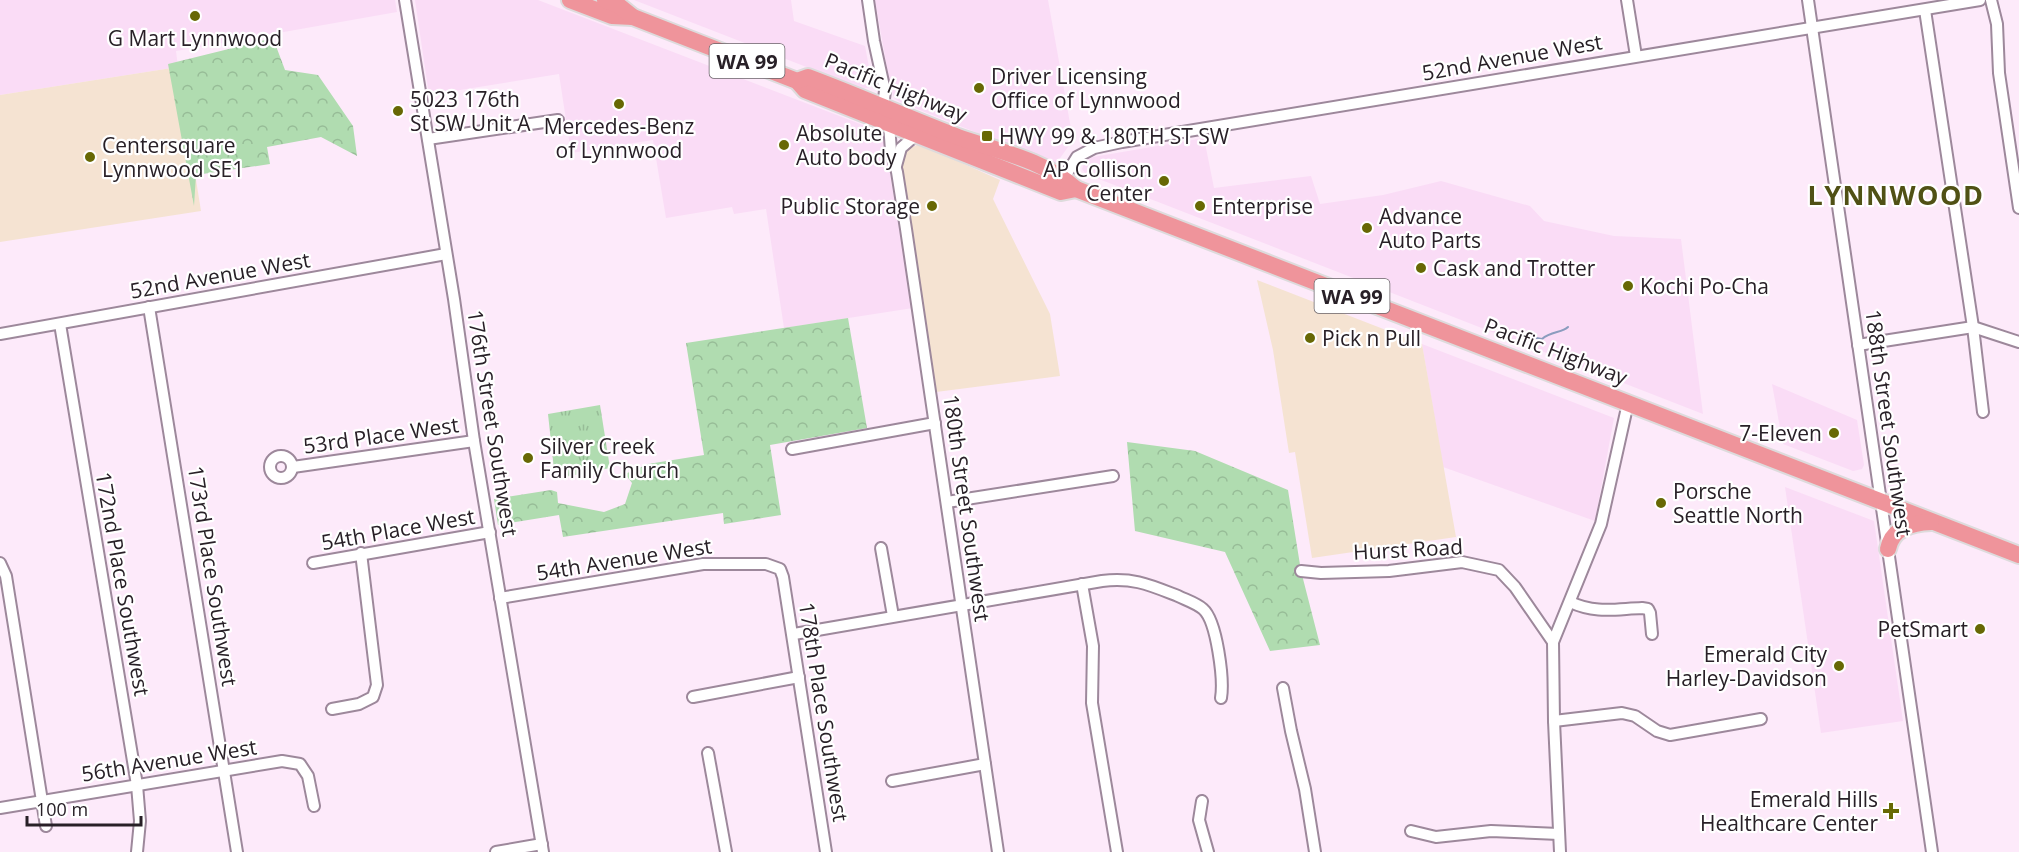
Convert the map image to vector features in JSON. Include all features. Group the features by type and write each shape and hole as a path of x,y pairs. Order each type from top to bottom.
{"highway":[{"name":"Pacific Highway","path":"570,0 612,16 633,17"},
{"name":"Pacific Highway","path":"605,0 618,5 633,17 797,81 805,90 1035,182 1061,192 1070,183"},
{"name":"Pacific Highway","path":"797,81 808,76 951,134 1008,153 1070,183 1628,404 2019,555"},
{"path":"845,106 862,106 874,110 883,106"},
{"path":"889,124 900,122 928,132 951,134"},
{"path":"1888,549 1890,540 1900,529 1933,522"}],"street":[{"name":"176th Street Southwest","path":"405,0 474,441 543,848"},
{"path":"868,0 886,94 883,106"},
{"path":"1627,0 1636,56"},
{"name":"188th Street Southwest","path":"1808,0 1932,852"},
{"name":"52nd Avenue West","path":"1070,183 1077,157 1094,148 1980,0"},
{"path":"1991,0 1997,24 1999,73 2019,208"},
{"path":"1925,10 1973,327 1983,412"},
{"path":"865,99 880,86 882,78"},
{"path":"428,139 558,120"},
{"name":"180th Street Southwest","path":"889,124 891,151 896,169 935,423 998,852"},
{"path":"896,169 901,148 916,135"},
{"name":"52nd Avenue West","path":"0,334 446,254"},
{"name":"173rd Place Southwest","path":"149,307 237,852"},
{"name":"172nd Place Southwest","path":"60,324 137,785 140,821 137,852"},
{"path":"1858,345 1973,327 2019,342"},
{"path":"1560,852 1553,642 1602,524 1628,404"},
{"path":"792,449 935,423"},
{"name":"53rd Place West","path":"293,467 474,441"},
{"path":"947,502 1113,476"},
{"name":"54th Place West","path":"313,563 490,532"},
{"path":"881,548 893,616"},
{"path":"332,709 359,704 373,697 377,685 361,554"},
{"name":"Hurst Road","path":"1300,571 1321,573 1389,571 1462,561 1499,570 1515,587 1553,642"},
{"path":"0,563 6,576 46,826"},
{"name":"54th Avenue West","path":"500,598 654,571 716,563 773,566 780,569 783,577"},
{"name":"178th Place Southwest","path":"783,577 794,634 826,852"},
{"path":"794,634 1114,579 1138,581 1194,603 1203,609 1212,624 1223,686 1221,698"},
{"path":"1082,584 1093,646 1092,703 1117,852"},
{"path":"1570,602 1585,609 1597,611 1648,609 1652,634"},
{"path":"693,697 799,677"},
{"path":"1283,688 1305,789 1315,852"},
{"path":"1554,721 1622,713 1635,716 1657,731 1670,735 1761,719"},
{"path":"708,753 726,852"},
{"name":"56th Avenue West","path":"0,808 282,761 300,764 308,776 314,806"},
{"path":"892,781 985,764"},
{"path":"1202,801 1199,820 1208,852"},
{"path":"1411,831 1436,837 1491,831 1559,834"},
{"path":"496,852 543,848"}],"shaded area":[{"path":"0,0 395,0 397,12 176,51 178,67 0,95"},
{"path":"415,0 538,0 881,132 913,308 784,328 766,209 734,214 732,207 666,218 653,140 571,153 559,74 429,95"},
{"path":"634,0 791,0 794,21 865,46 872,83 870,87 863,89"},
{"path":"875,0 1048,0 1073,140 1058,161 1053,163 895,99 891,90"},
{"path":"178,67 201,211 0,242 0,95"},
{"path":"1204,138 1214,188 1311,176 1320,204 1383,195 1441,181 1530,206 1544,221 1614,236 1681,239 1703,414 1086,174 1082,169 1085,161 1093,157"},
{"path":"919,144 1000,180 993,199 1050,314 1060,376 936,392 901,171 902,159 906,150"},
{"name":"Pick n Pull","path":"1257,280 1422,344 1456,537 1312,558 1295,452 1289,453 1273,350"},
{"path":"1422,344 1614,418 1595,521 1443,467"},
{"path":"1772,384 1857,420 1864,465 1862,469 1853,471 1783,444"},
{"path":"1785,487 1874,521 1903,721 1821,733"}],"green space":[{"path":"273,38 285,70 318,75 353,126 357,156 321,137 267,147 270,164 196,175 194,206 168,64"},
{"path":"848,318 867,428 770,445 781,515 724,524 723,513 563,537 559,515 498,525 494,499 551,490 557,492 558,503 604,512 625,504 632,483 625,474 648,464 704,455 686,343"},
{"path":"600,405 610,468 555,479 548,414"},
{"path":"1127,442 1195,451 1288,490 1301,571 1320,645 1270,651 1225,552 1135,531"}],"waterway":[{"path":"1518,341 1525,336 1542,339 1568,327"}],"place":[{"name":"G Mart Lynnwood","path":"195,16"},
{"name":"Driver Licensing Office of Lynnwood","path":"979,88"},
{"name":"Mercedes-Benz of Lynnwood","path":"619,104"},
{"name":"5023 176th St SW Unit A","path":"398,111"},
{"name":"HWY 99 & 180TH ST SW","path":"987,136"},
{"name":"Absolute Auto body","path":"784,145"},
{"name":"Centersquare Lynnwood SE1","path":"90,157"},
{"name":"AP Collison Center","path":"1164,181"},
{"name":"Public Storage","path":"932,206"},
{"name":"Enterprise","path":"1200,206"},
{"name":"Advance Auto Parts","path":"1367,228"},
{"name":"Cask and Trotter","path":"1421,268"},
{"name":"Kochi Po-Cha","path":"1628,286"},
{"name":"Pick n Pull","path":"1310,338"},
{"name":"7-Eleven","path":"1834,433"},
{"name":"Silver Creek Family Church","path":"528,458"},
{"name":"Porsche Seattle North","path":"1661,503"},
{"name":"PetSmart","path":"1980,629"},
{"name":"Emerald City Harley-Davidson","path":"1839,666"},
{"name":"Emerald Hills Healthcare Center","path":"1891,811"}],"district":[{"name":"LYNNWOOD","path":"1896,194"}]}
